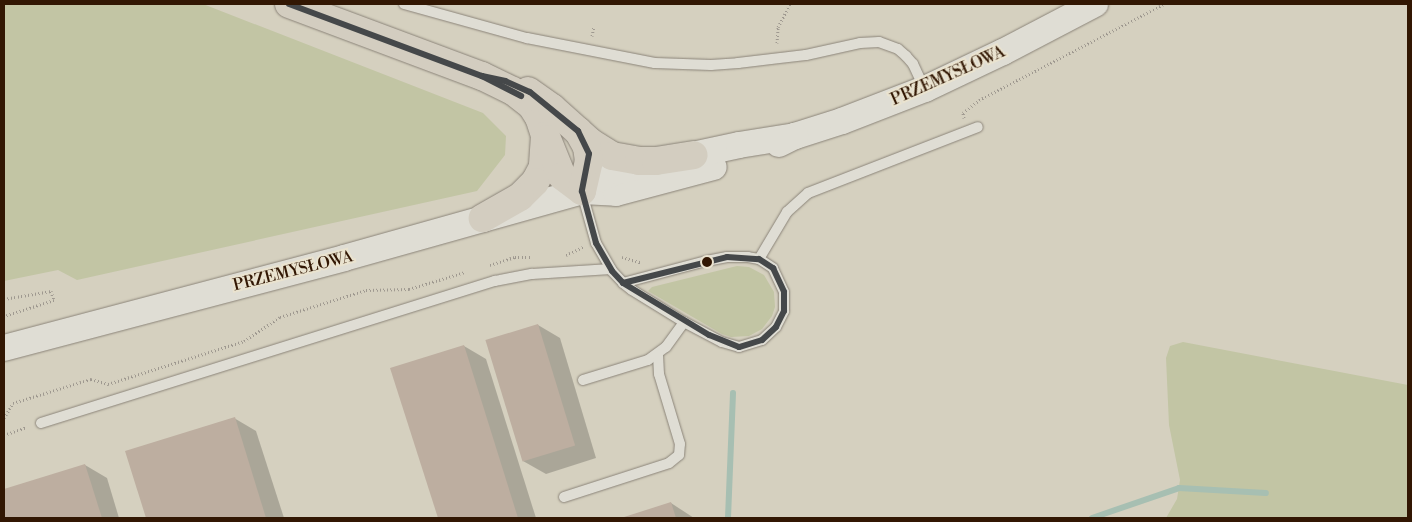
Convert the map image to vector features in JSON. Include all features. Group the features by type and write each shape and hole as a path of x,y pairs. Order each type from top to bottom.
{"highway":[{"path":"289,4 482,76 513,91 525,100 539,117 562,176 582,191 589,160 587,147 578,131"},
{"path":"482,76 505,81 530,92 605,153 629,160 656,161 694,155"},
{"path":"483,218 520,197 535,182 544,160 545,136"}],"street":[{"name":"PRZEMYSŁOWA","path":"4,348 344,258 582,191 599,179 618,171 795,136 842,121 925,89 1004,52 1095,4"},
{"name":"PRZEMYSŁOWA","path":"582,191 604,194 625,192 760,154 795,136"}],"lane":[{"path":"404,4 527,38 655,63 711,65 778,58 860,43 879,42 898,49 906,56 913,64 925,89"},
{"path":"759,259 787,212 808,193 973,129"},
{"path":"582,191 596,243 611,269 623,283 684,322 722,342 739,347 754,344 769,334 776,327 784,311 784,292 772,268 759,259 738,256 720,258 623,283"},
{"path":"41,423 496,281 532,274 611,269"},
{"path":"582,380 642,363 658,355 675,337 684,322"},
{"path":"564,497 669,463 680,455 680,444 659,374 658,355"}],"path":[{"path":"778,58 778,27 790,4"},
{"path":"973,129 963,113 979,100 1164,4"},
{"path":"562,256 584,247"},
{"path":"488,265 515,257 534,257"},
{"path":"4,418 13,403 91,379 108,384 244,341 280,317 366,290 409,289 471,270"},
{"path":"4,299 51,290 54,300 4,316"},
{"path":"4,434 41,423"}],"green space":[{"path":"4,4 203,4 483,113 506,136 505,155 477,191 77,280 58,270 4,281"},
{"path":"737,266 749,267 764,275 774,292 775,307 772,316 762,329 749,336 731,337 722,334 648,291 652,287"},
{"path":"1183,342 1408,385 1408,518 1166,518 1177,499 1180,480 1169,425 1166,358 1170,346"}],"building":[{"path":"538,324 575,445 523,462 485,340"},
{"path":"464,345 518,518 438,518 390,368"},
{"path":"235,417 266,518 146,518 125,451"},
{"path":"85,464 102,518 4,518 4,489"},
{"path":"671,502 676,518 621,518"}],"waterway":[{"path":"728,518 733,393"},
{"path":"1092,518 1179,488 1266,493"}],"transit line":[{"path":"289,4 482,76 521,96"},
{"path":"482,76 505,81 530,92 578,131 589,154 582,191 596,243 612,271 623,283"},
{"path":"727,257 759,259 773,268 784,292 784,311 776,327 762,340 739,347 709,335 623,283 727,257"}]}
